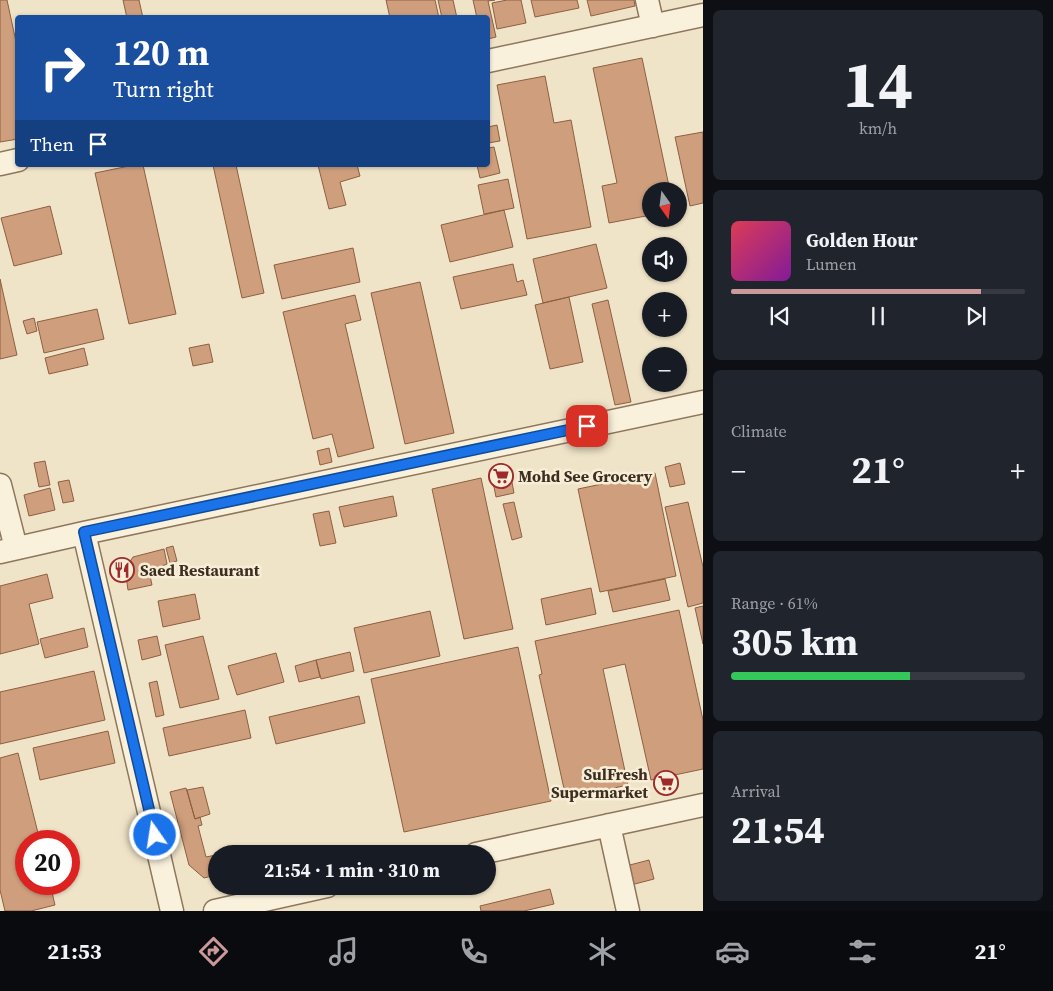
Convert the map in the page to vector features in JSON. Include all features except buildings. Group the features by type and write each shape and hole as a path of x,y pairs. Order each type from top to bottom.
{"lane":[{"path":"647,0 653,26"},
{"path":"490,61 703,15"},
{"path":"0,164 15,161"},
{"path":"0,485 8,550 84,532 703,402"},
{"path":"84,532 172,911"},
{"path":"496,849 703,805"},
{"path":"609,824 628,911"},
{"path":"215,911 287,895"}],"place":[{"name":"Mohd See Grocery","path":"501,476"},
{"name":"Saed Restaurant","path":"122,570"},
{"name":"SulFresh Supermarket","path":"666,783"}],"route":[{"path":"155,835 84,532 587,426"}]}
